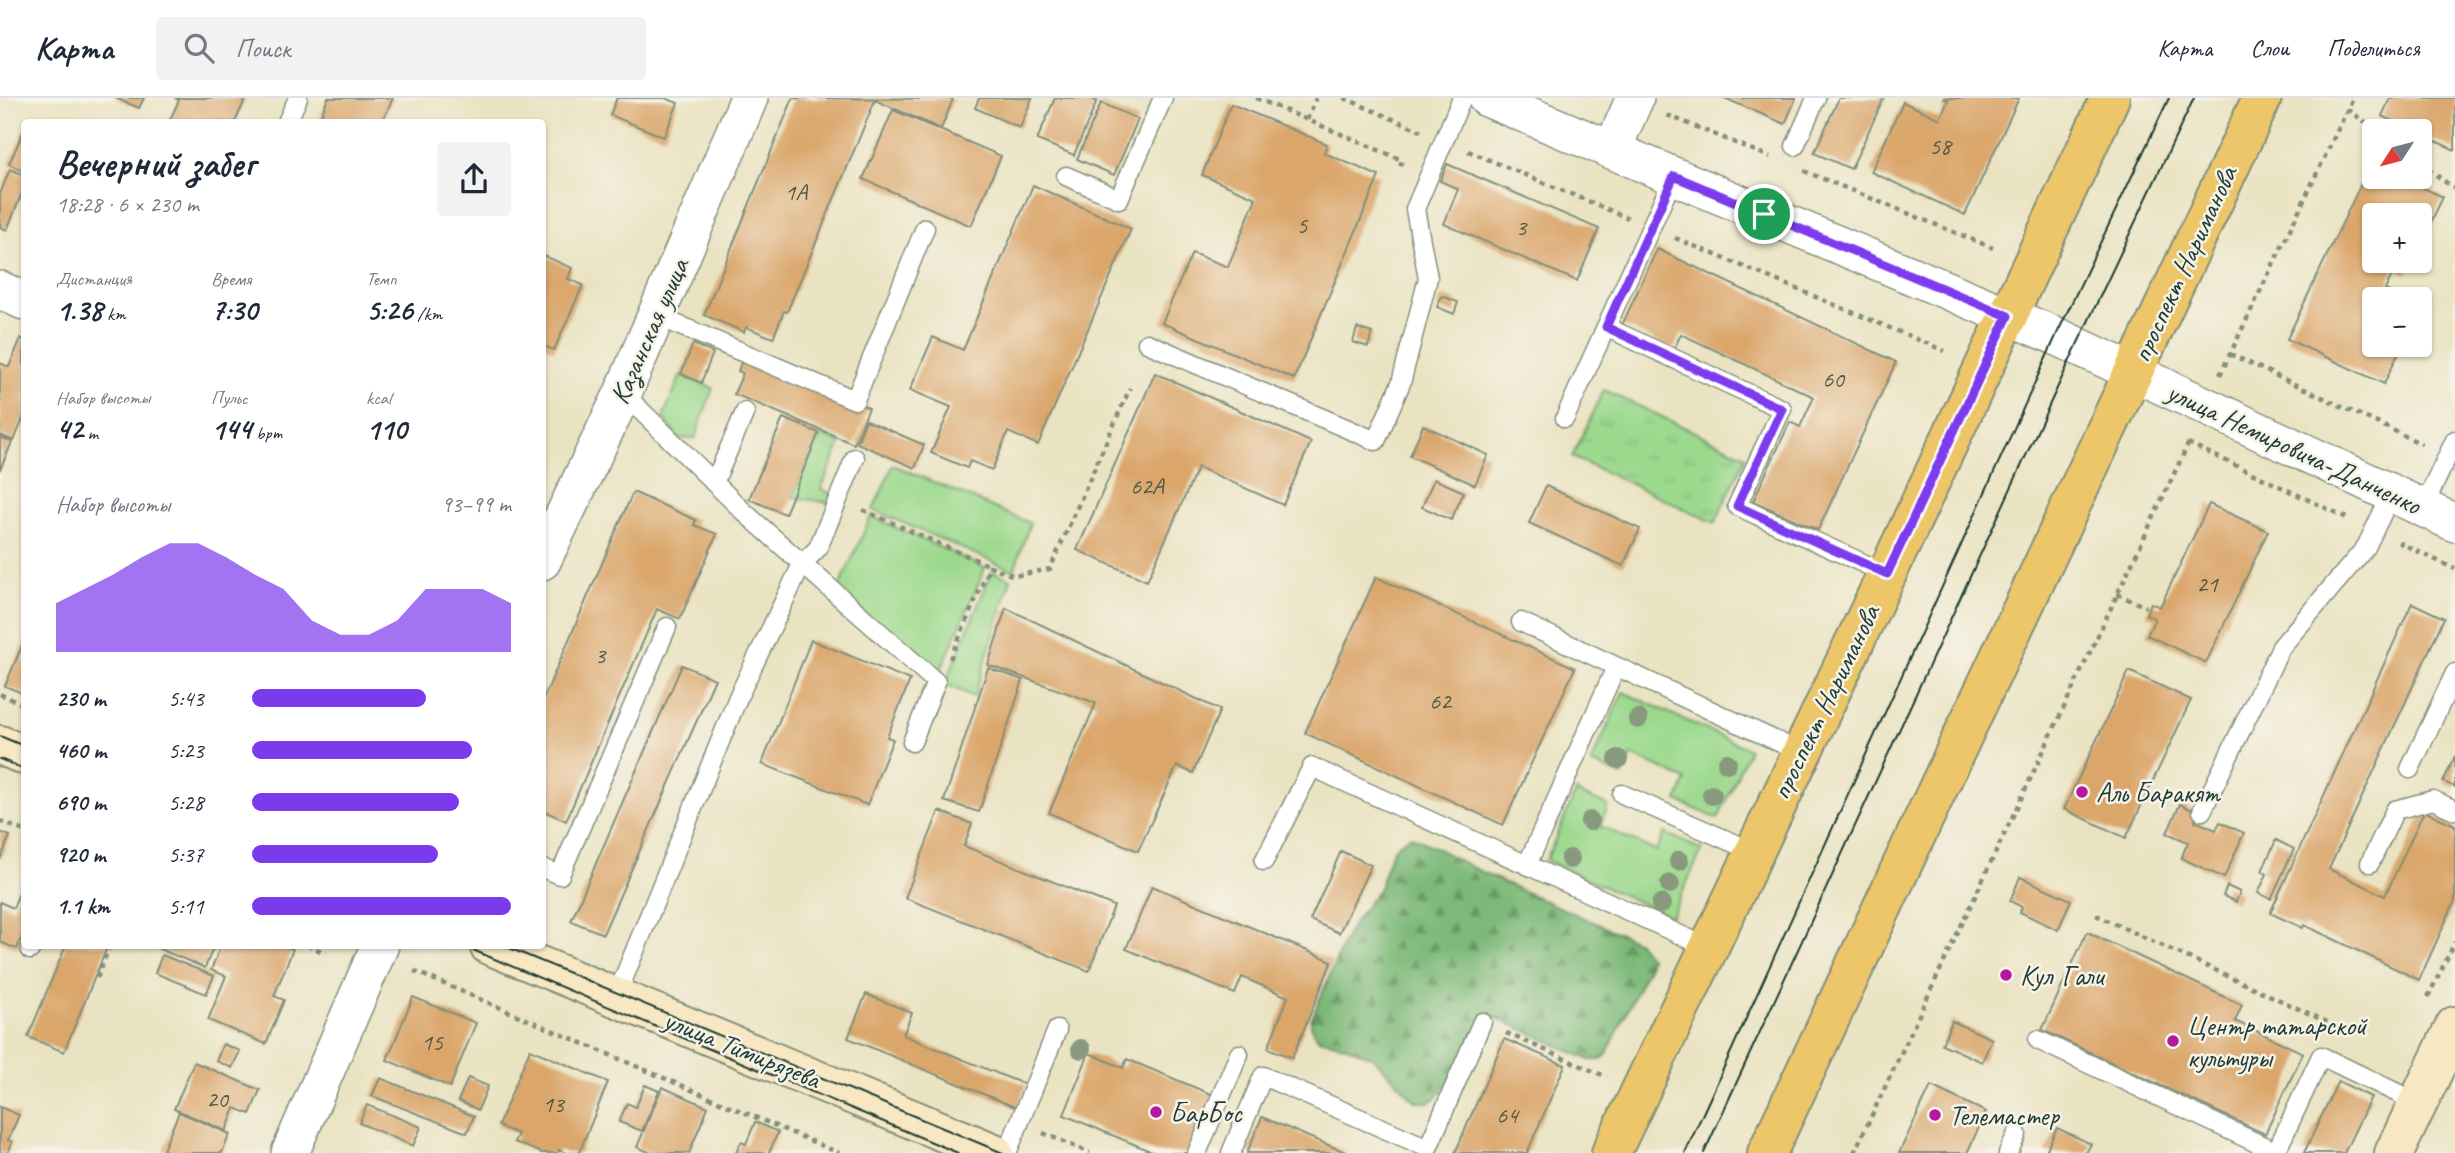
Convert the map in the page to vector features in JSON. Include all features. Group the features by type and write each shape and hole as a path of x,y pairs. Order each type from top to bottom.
{"main road":[{"name":"проспект Нариманова","path":"1611,1153 2110,98"},
{"name":"проспект Нариманова","path":"1767,1153 2262,98"}],"street":[{"name":"Казанская улица","path":"546,544 623,393 749,98"},
{"name":"улица Немировича-Данченко","path":"1487,98 2008,316 2423,508"},
{"path":"1612,150 1634,100"},
{"path":"0,290 21,300"},
{"path":"0,745 21,754"},
{"path":"290,1153 378,949"},
{"name":"улица Тимирязева","path":"499,949 995,1153"},
{"path":"2394,1153 2455,1026"}],"lane":[{"path":"289,119 298,98"},
{"path":"1066,176 1119,199 1163,98"},
{"path":"1147,342 1376,441 1401,383 1428,278 1415,209 1462,98"},
{"path":"1795,146 1816,98"},
{"path":"1565,418 1674,176"},
{"path":"657,316 855,400 925,228"},
{"path":"1606,327 1782,409 1737,506 1887,574"},
{"path":"623,393 714,483 936,682 912,741"},
{"path":"714,483 745,412"},
{"path":"2202,811 2281,647 2366,547 2373,531 2423,508 2451,448"},
{"path":"617,997 739,695 802,564 818,548 855,458"},
{"path":"1521,622 1800,752"},
{"path":"546,870 560,875 667,627"},
{"path":"1527,865 1616,667"},
{"path":"2410,769 2455,673"},
{"path":"1264,861 1312,767 1709,948"},
{"path":"1622,794 1754,852"},
{"path":"2370,863 2395,810 2433,800 2455,810"},
{"path":"1231,1153 1263,1076 1427,1148 1482,1023"},
{"path":"1007,1153 1057,1030"},
{"path":"2038,1040 2276,1152 2321,1056 2418,1103"},
{"path":"1197,1153 1239,1054"},
{"path":"2008,1153 2017,1134"}],"path":[{"path":"1256,98 1402,160 1394,181 1422,192"},
{"path":"1307,120 1316,98"},
{"path":"1854,1153 2353,98"},
{"path":"1634,100 1776,160"},
{"path":"2347,109 2362,120"},
{"path":"1802,170 1993,248"},
{"path":"2432,172 2455,189"},
{"path":"2230,354 2451,448"},
{"path":"838,499 1014,576 1050,569 1130,388"},
{"path":"2188,443 2455,569"},
{"path":"936,682 941,681 990,566"},
{"path":"2117,594 2146,607"},
{"path":"0,694 21,704"},
{"path":"0,821 21,830"},
{"path":"2096,915 2336,1026 2321,1056"},
{"path":"97,978 108,949"},
{"path":"316,949 326,953"},
{"path":"414,971 839,1153"},
{"path":"1482,1023 1608,1077"}],"green space":[{"path":"681,375 713,388 695,438 679,439 663,417"},
{"path":"1604,390 1746,456 1715,523 1572,457"},
{"path":"819,433 841,443 821,489 832,494 829,503 792,497"},
{"path":"893,465 1030,523 1014,571 873,510"},
{"path":"871,516 985,568 937,679 838,590"},
{"path":"992,571 1011,579 974,697 945,684"},
{"path":"1623,692 1749,749 1718,819 1677,801 1686,780 1632,755 1622,776 1591,763"},
{"path":"1576,792 1608,806 1600,826 1656,851 1665,833 1702,850 1671,917 1546,860"},
{"path":"1410,836 1493,878 1638,942 1650,958 1648,967 1606,1056 1599,1060 1590,1060 1497,1018 1489,1017 1441,1093 1432,1100 1422,1102 1414,1100 1374,1058 1345,1045 1319,1039 1311,1028 1311,1020 1346,937 1379,888 1390,856 1397,845"}],"building":[{"path":"115,98 144,98 139,108"},
{"path":"175,98 246,98 236,119 170,119 179,100"},
{"path":"328,98 393,98 383,119 319,119"},
{"path":"617,98 665,98 678,103 664,137 610,115"},
{"path":"793,98 953,99 941,129 875,100 787,312 784,311 773,338 746,327 744,332 704,315"},
{"path":"979,98 1032,98 1020,128 975,108"},
{"path":"1055,98 1089,98 1097,101 1074,155 1037,140"},
{"path":"1724,98 1796,98 1785,124"},
{"path":"1839,98 1884,98 1851,169 1814,153"},
{"path":"1943,98 2019,98 1965,215 1871,172 1903,102 1940,119 1948,100"},
{"path":"2390,98 2455,98 2455,150 2432,139 2432,119 2388,119 2382,116"},
{"path":"1101,103 1138,119 1114,175 1077,159"},
{"path":"1231,104 1327,144 1324,153 1379,176 1294,379 1162,323 1192,253 1228,267 1256,198 1202,175"},
{"path":"893,110 1001,156 971,226 863,179"},
{"path":"21,137 21,170 9,164"},
{"path":"1447,164 1599,229 1577,281 1444,224 1458,189 1440,181"},
{"path":"10,169 21,174 21,195 7,230 0,227 0,194"},
{"path":"2362,182 2362,189 2426,189 2443,197 2432,220 2432,203 2362,203 2362,273 2393,273 2386,287 2362,287 2362,357 2396,357 2384,384 2287,339"},
{"path":"1033,185 1131,229 1038,445 1008,432 992,470 970,461 967,468 931,453 951,407 910,390 933,337 963,350"},
{"path":"1657,249 1896,362 1818,530 1753,501 1790,422 1800,427 1814,397 1681,334 1674,349 1622,325"},
{"path":"546,257 572,268 568,279 583,285 554,350 546,347"},
{"path":"1442,296 1458,302 1454,314 1437,307"},
{"path":"1357,328 1372,333 1368,347 1353,342"},
{"path":"21,338 21,424 14,441 0,435 0,363 9,367"},
{"path":"693,344 713,353 701,383 681,374"},
{"path":"749,357 869,408 854,444 734,394 743,373 738,371 742,360"},
{"path":"1155,373 1311,442 1283,505 1198,467 1147,581 1077,550"},
{"path":"783,418 819,433 785,514 749,499"},
{"path":"866,420 924,445 915,468 857,443"},
{"path":"1423,425 1488,455 1475,485 1410,456"},
{"path":"0,437 12,442 0,470"},
{"path":"1434,479 1464,492 1451,520 1422,507"},
{"path":"1546,486 1640,529 1623,566 1529,523"},
{"path":"633,492 696,520 694,525 717,534 680,619 657,609 566,821 546,812 546,693"},
{"path":"2209,504 2268,531 2206,663 2147,635 2155,619 2146,614 2151,603 2160,607"},
{"path":"1376,577 1575,668 1503,825 1305,733"},
{"path":"2412,603 2444,618 2329,869 2385,896 2424,811 2455,825 2455,901 2419,980 2304,925 2303,928 2270,913"},
{"path":"1006,608 1220,710 1193,773 1177,766 1138,851 1049,813 1096,703 988,665"},
{"path":"811,640 910,680 887,737 893,739 867,805 762,764"},
{"path":"21,648 21,693 5,686"},
{"path":"682,665 715,679 603,934 571,921"},
{"path":"988,668 1023,680 979,812 944,801"},
{"path":"2129,671 2191,700 2126,838 2064,809"},
{"path":"2455,756 2455,787 2443,782"},
{"path":"2180,804 2196,812 2195,821 2216,830 2220,822 2244,833 2224,878 2181,858 2188,842 2167,833"},
{"path":"939,811 972,824 964,846 1114,906 1089,971 905,898"},
{"path":"0,832 10,836 0,860"},
{"path":"2276,840 2294,849 2271,899 2258,893 2267,874 2262,871"},
{"path":"1341,851 1371,865 1339,933 1310,920"},
{"path":"2020,877 2071,900 2058,930 2020,912 2022,907 2010,901"},
{"path":"1152,886 1332,961 1292,1058 1268,1048 1288,997 1242,977 1235,994 1126,949"},
{"path":"2227,886 2240,892 2236,902 2223,896"},
{"path":"21,888 21,939 17,949 0,942 0,902 13,908"},
{"name":"Центр татарской культуры","path":"2087,932 2242,1005 2235,1021 2303,1053 2265,1134 2042,1030"},
{"path":"64,949 106,949 64,1052 28,1037"},
{"path":"160,949 212,949 205,968"},
{"path":"219,949 293,949 274,996 284,1000 266,1044 208,1020 226,976 211,970"},
{"path":"162,955 214,976 206,994 155,973"},
{"path":"866,994 912,1013 903,1035 1026,1085 1017,1108 848,1038"},
{"path":"413,997 476,1023 450,1087 387,1060"},
{"path":"1952,1021 1992,1039 1982,1062 1942,1044"},
{"path":"1504,1039 1565,1065 1527,1153 1455,1153"},
{"path":"223,1044 240,1051 232,1068 216,1061"},
{"path":"530,1049 608,1082 579,1153 559,1150 557,1153 542,1153 514,1142 518,1134 498,1126"},
{"name":"БарБос","path":"1089,1053 1123,1068 1127,1059 1213,1095 1190,1153 1155,1153 1064,1115"},
{"path":"194,1062 260,1090 250,1114 235,1108 226,1131 174,1109"},
{"path":"380,1078 474,1116 467,1133 372,1096"},
{"path":"468,1078 488,1086 478,1110 458,1101"},
{"path":"2338,1081 2371,1097 2344,1153 2304,1153"},
{"path":"645,1085 659,1091 642,1131 619,1122 627,1103 636,1107"},
{"path":"1931,1086 1986,1112 1967,1153 1899,1153"},
{"path":"662,1087 708,1107 689,1153 651,1153 637,1147"},
{"path":"367,1105 421,1127 413,1146 359,1123"},
{"path":"0,1107 19,1115 8,1140 12,1142 8,1153 0,1153"},
{"path":"179,1112 230,1134 222,1153 171,1153 163,1150"},
{"path":"1262,1117 1311,1138 1348,1153 1247,1153"},
{"path":"755,1122 778,1132 769,1153 736,1153 741,1142 746,1144"},
{"path":"2057,1128 2091,1144 2086,1153 2045,1153"}],"tram line":[{"path":"1685,1153 2056,336 2169,98"},
{"path":"1704,1153 2194,98"},
{"path":"0,736 21,745"},
{"path":"0,759 21,768"},
{"path":"471,949 958,1153"},
{"path":"512,949 1003,1153"}],"place":[{"name":"Аль Баракят","path":"2082,792"},
{"name":"Кул Гали","path":"2006,975"},
{"name":"Центр татарской культуры","path":"2173,1041"},
{"name":"БарБос","path":"1156,1112"},
{"name":"Телемастер","path":"1935,1115"}],"route":[{"path":"1674,176 1764,214 2008,316 1887,574 1737,506 1782,409 1606,327 1674,176"}]}
